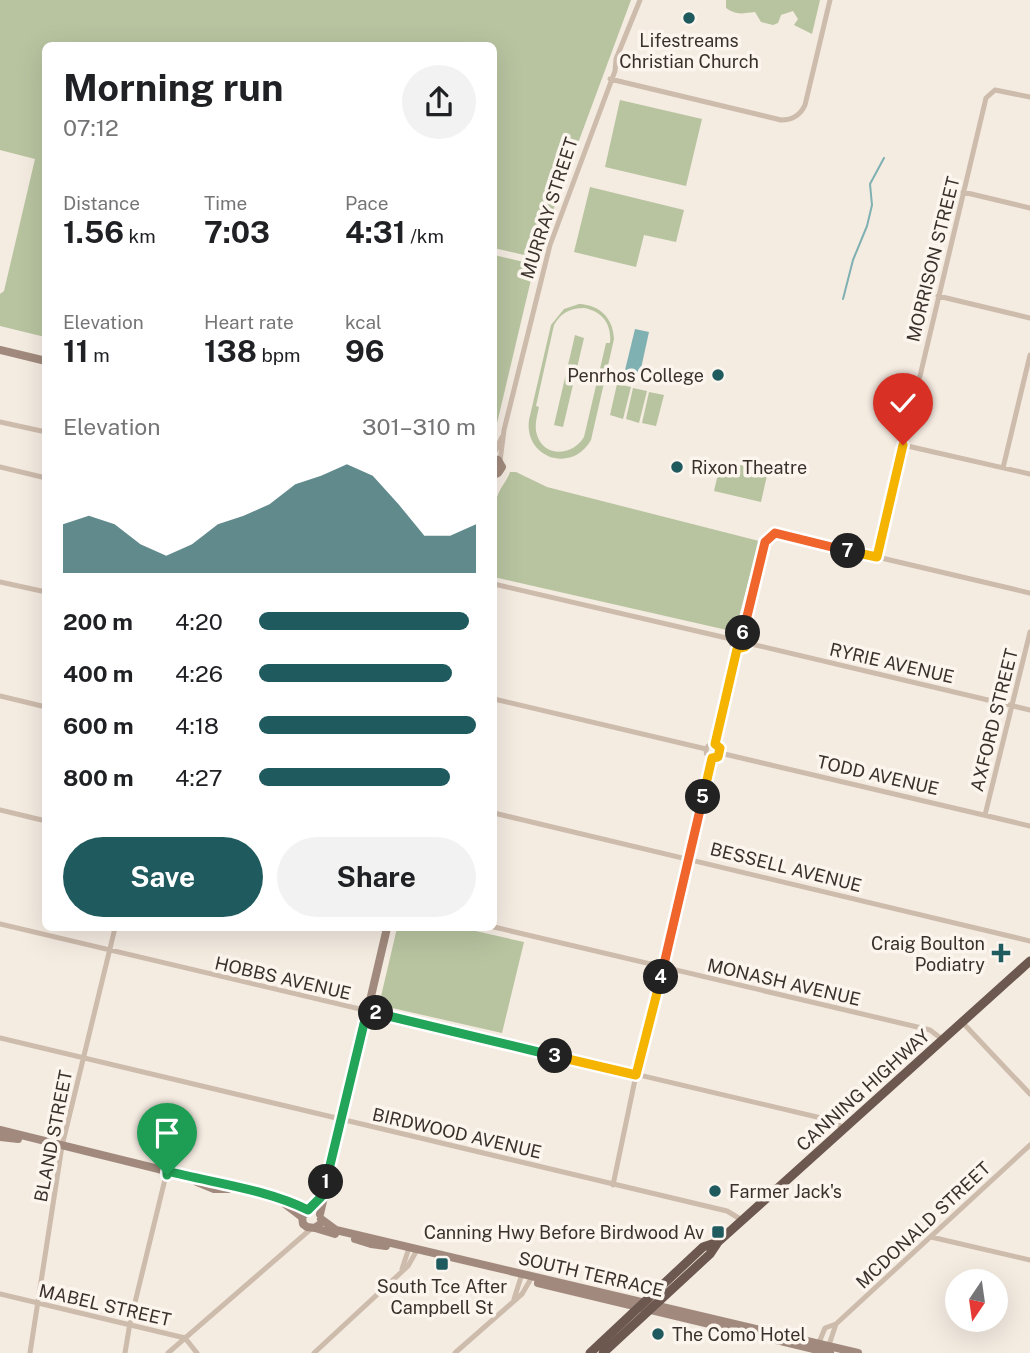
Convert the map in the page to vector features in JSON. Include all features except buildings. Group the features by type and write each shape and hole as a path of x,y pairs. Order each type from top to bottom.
{"highway":[{"name":"CANNING HIGHWAY","path":"603,1353 703,1247 718,1242 1030,961"},
{"name":"CANNING HIGHWAY","path":"590,1353 646,1306"}],"main road":[{"path":"0,350 42,360"},
{"path":"313,1228 320,1217 386,931"},
{"path":"0,1130 167,1173 214,1189 281,1203 294,1209 302,1220 323,1195"},
{"path":"0,1137 62,1148"},
{"path":"167,1173 217,1181 309,1209"},
{"name":"SOUTH TERRACE","path":"309,1209 336,1230 412,1250 829,1350 858,1353"},
{"name":"SOUTH TERRACE","path":"302,1220 313,1228 371,1244 412,1250"}],"street":[{"name":"MURRAY STREET","path":"497,461 550,245 640,0"},
{"path":"610,79 781,120 792,118 802,112 805,105 830,0"},
{"name":"MORRISON STREET","path":"877,557 986,95 999,90 1030,97"},
{"path":"964,192 1030,208"},
{"path":"938,296 1030,318"},
{"path":"1003,468 1030,355"},
{"path":"0,422 42,431"},
{"name":"MURRAY STREET","path":"497,447 504,430"},
{"path":"903,445 1030,474"},
{"path":"0,467 42,477"},
{"path":"742,633 765,542 775,533 1030,593"},
{"path":"0,582 42,591"},
{"path":"497,585 731,639"},
{"name":"AXFORD STREET","path":"985,815 1030,632"},
{"path":"737,649 731,639 734,634 742,633"},
{"path":"737,649 745,647 747,643 746,636 742,633"},
{"name":"RYRIE AVENUE","path":"747,643 1030,710"},
{"path":"715,744 737,649"},
{"path":"0,696 42,705"},
{"path":"497,700 706,749"},
{"path":"715,744 720,748 720,753 718,757 712,758 706,755 706,749 715,744"},
{"name":"TODD AVENUE","path":"720,753 1030,826"},
{"path":"613,1185 636,1075 712,758"},
{"path":"0,810 42,820"},
{"name":"BESSELL AVENUE","path":"497,814 1030,941"},
{"name":"HOBBS AVENUE","path":"0,924 834,1121 844,1129"},
{"name":"MONASH AVENUE","path":"497,928 930,1030 943,1040"},
{"name":"BLAND STREET","path":"30,1353 62,1148 114,931"},
{"path":"962,1022 1030,1094"},
{"name":"BIRDWOOD AVENUE","path":"0,1038 727,1212 742,1220"},
{"name":"MCDONALD STREET","path":"817,1347 822,1331 836,1324 1030,1145"},
{"path":"125,1353 167,1173"},
{"path":"298,1238 302,1220"},
{"path":"168,1353 298,1238 313,1228"},
{"path":"931,1237 1030,1260"},
{"path":"314,1353 408,1266 412,1250"},
{"path":"514,1299 521,1277"},
{"path":"455,1353 522,1294 532,1279"},
{"name":"MABEL STREET","path":"0,1294 185,1338 197,1353"},
{"name":"MCDONALD STREET","path":"829,1350 836,1324"}],"green space":[{"path":"0,0 631,0 537,254 533,257 497,249 497,42 42,42 42,336 0,326 0,294 4,291 35,159 0,150"},
{"path":"726,0 820,0 812,34 794,25 798,19 793,11 781,15 778,23 773,25 761,22 755,12 730,11 726,8"},
{"path":"620,100 702,119 686,186 605,167"},
{"path":"590,187 684,210 676,242 644,235 636,267 574,252"},
{"path":"497,256 532,264 534,267 497,423"},
{"path":"579,304 599,310 608,319 614,339 591,440 573,457 562,459 541,452 534,444 529,433 529,420 551,325 564,309","holes":["570,310 590,310 601,315 607,324 610,343 606,343 584,437 573,448 552,451 546,448 537,435 539,407 536,406 554,325"]},
{"path":"575,335 584,338 563,427 554,425"},
{"path":"617,384 631,387 623,419 610,415"},
{"path":"633,388 647,391 639,423 626,419"},
{"path":"649,392 664,395 656,426 642,423"},
{"path":"721,461 768,471 761,502 714,491"},
{"path":"510,472 516,472 547,487 759,541 737,624 727,630 497,578 498,493"},
{"path":"396,931 475,931 524,942 502,1033 379,1005"}],"water":[{"path":"635,329 649,332 640,373 625,370"}],"waterway":[{"path":"843,299 872,205 870,184 884,158"}],"place":[{"name":"Lifestreams Christian Church","path":"689,18"},
{"name":"Penrhos College","path":"718,375"},
{"name":"Rixon Theatre","path":"677,467"},
{"name":"Craig Boulton Podiatry","path":"1001,953"},
{"name":"Farmer Jack's","path":"715,1191"},
{"name":"Canning Hwy Before Birdwood Av","path":"718,1232"},
{"name":"South Tce After Campbell St","path":"442,1264"},
{"name":"The Como Hotel","path":"658,1334"}],"route":[{"path":"167,1175 167,1171 212,1180 310,1209 323,1195 367,1011 636,1075 712,758 718,757 720,753 720,748 715,744 737,649 745,647 748,640 742,633 765,542 775,533 877,557 903,445"}]}
